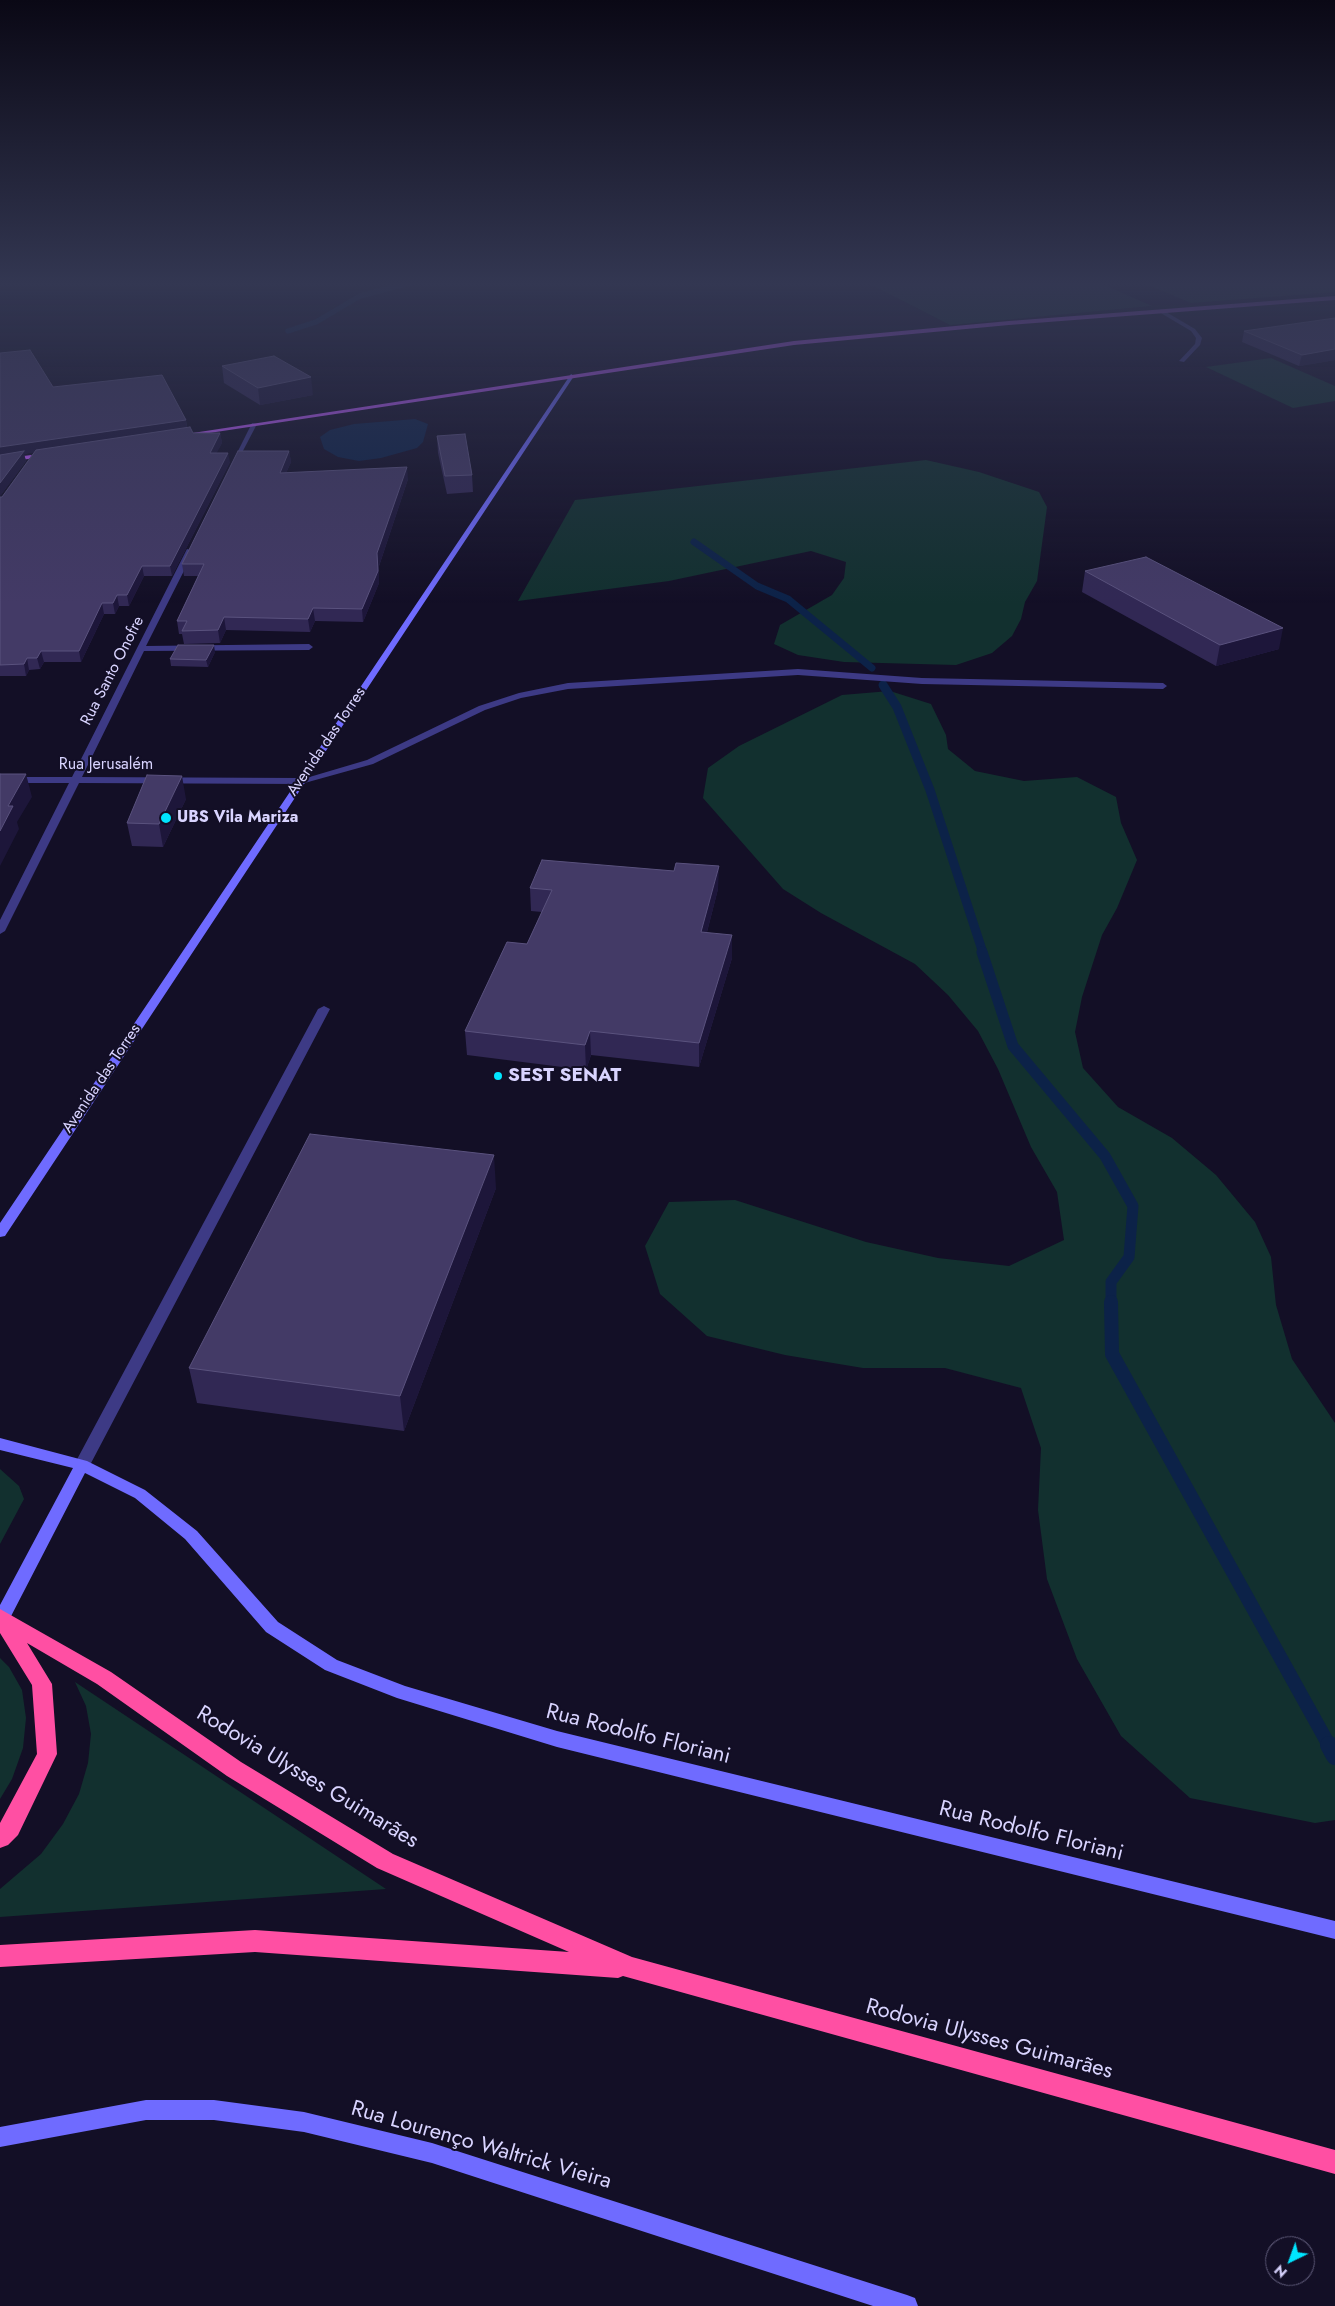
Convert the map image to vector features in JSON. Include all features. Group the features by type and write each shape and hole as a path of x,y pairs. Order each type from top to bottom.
{"highway":[{"path":"0,1838 10,1828 47,1754 42,1684 1,1617"},
{"name":"Rodovia Ulysses Guimarães","path":"1,1617 104,1678 234,1770 385,1861 630,1968 1335,2162"},
{"name":"Rodovia Ulysses Guimarães","path":"0,1956 255,1941 630,1968"}],"main road":[{"path":"166,437 488,389"},
{"name":"Avenida das Torres","path":"0,1233 563,389"},
{"path":"0,461 58,453"},
{"name":"Rua Rodolfo Floriani","path":"0,1444 82,1465 140,1494 191,1535 272,1627 331,1665 403,1693 557,1739 1335,1930"},
{"path":"1,1617 82,1465"},
{"name":"Rua Lourenço Waltrick Vieira","path":"0,2137 146,2110 214,2110 304,2122 432,2153 907,2306"}],"street":[{"path":"228,476 254,424"},
{"path":"28,465 34,457"},
{"name":"Rua Santo Onofre","path":"0,931 193,545"},
{"path":"141,649 309,646"},
{"name":"Rua Jerusalém","path":"0,780 301,781 370,762 482,708 519,696 568,686 798,672 922,681 1163,686"},
{"path":"82,1465 324,1009"}],"green space":[{"path":"1252,389 1335,389 1335,401 1293,408"},
{"path":"926,460 979,472 1039,492 1047,507 1037,581 1025,602 1021,619 1012,636 992,653 956,665 844,662 798,655 774,644 780,625 832,595 844,578 846,562 811,551 669,581 518,601 575,500"},
{"path":"890,691 931,704 946,735 948,749 975,771 1024,781 1077,777 1116,797 1121,823 1137,860 1117,908 1102,935 1082,997 1075,1032 1083,1068 1118,1107 1172,1138 1216,1175 1255,1222 1271,1257 1276,1305 1292,1359 1335,1423 1335,1820 1315,1823 1190,1798 1121,1736 1077,1659 1047,1579 1038,1510 1041,1448 1021,1388 945,1368 863,1368 785,1355 707,1336 660,1294 645,1246 669,1202 735,1200 866,1242 938,1258 1009,1266 1064,1240 1057,1192 1031,1147 998,1069 978,1031 948,995 915,964 821,913 783,889 703,798 708,768 739,746 842,695"},
{"path":"0,1469 19,1486 24,1499 0,1544"},
{"path":"0,1658 9,1667 22,1690 26,1718 23,1748 12,1779 0,1799"},
{"path":"75,1682 386,1889 0,1917 0,1889 41,1854 63,1824 79,1794 88,1763 91,1734 86,1706"}],"water":[{"path":"415,419 428,424 423,442 417,448 381,458 359,461 338,457 324,449 320,437 330,430 354,424"}],"building":[{"path":"0,389 169,389 186,420 0,447"},
{"path":"190,427 193,433 220,433 210,453 228,453 170,566 142,566 127,595 117,595 113,603 102,603 79,651 41,651 37,658 27,658 24,664 0,665 0,497 2,497 36,450"},
{"path":"465,434 472,475 445,476 437,436"},
{"path":"24,451 0,483 0,455"},
{"path":"238,451 289,451 280,473 407,467 377,553 378,571 362,609 313,608 308,619 224,617 218,630 182,631 187,621 177,621 204,564 182,564"},
{"path":"1146,557 1283,628 1220,645 1085,571"},
{"path":"178,645 214,645 206,660 170,659"},
{"path":"0,774 26,774 8,806 13,806 0,831"},
{"path":"147,775 182,776 159,824 127,823"},
{"path":"542,860 674,871 676,863 719,866 701,932 732,935 699,1043 590,1031 585,1045 465,1031 507,942 527,944 552,890 530,888"},
{"path":"310,1134 494,1155 400,1396 189,1368"}],"waterway":[{"path":"694,542 757,586 788,599 872,668"},
{"path":"883,685 897,707 930,790 983,953"},
{"path":"982,952 1013,1046 1105,1156 1133,1206 1129,1257 1111,1282 1111,1302"},
{"path":"1111,1302 1112,1354 1330,1747"},
{"path":"1329,1745 1335,1756"}],"place":[{"name":"UBS Vila Mariza","path":"166,818"},
{"name":"SEST SENAT","path":"498,1076"}]}
